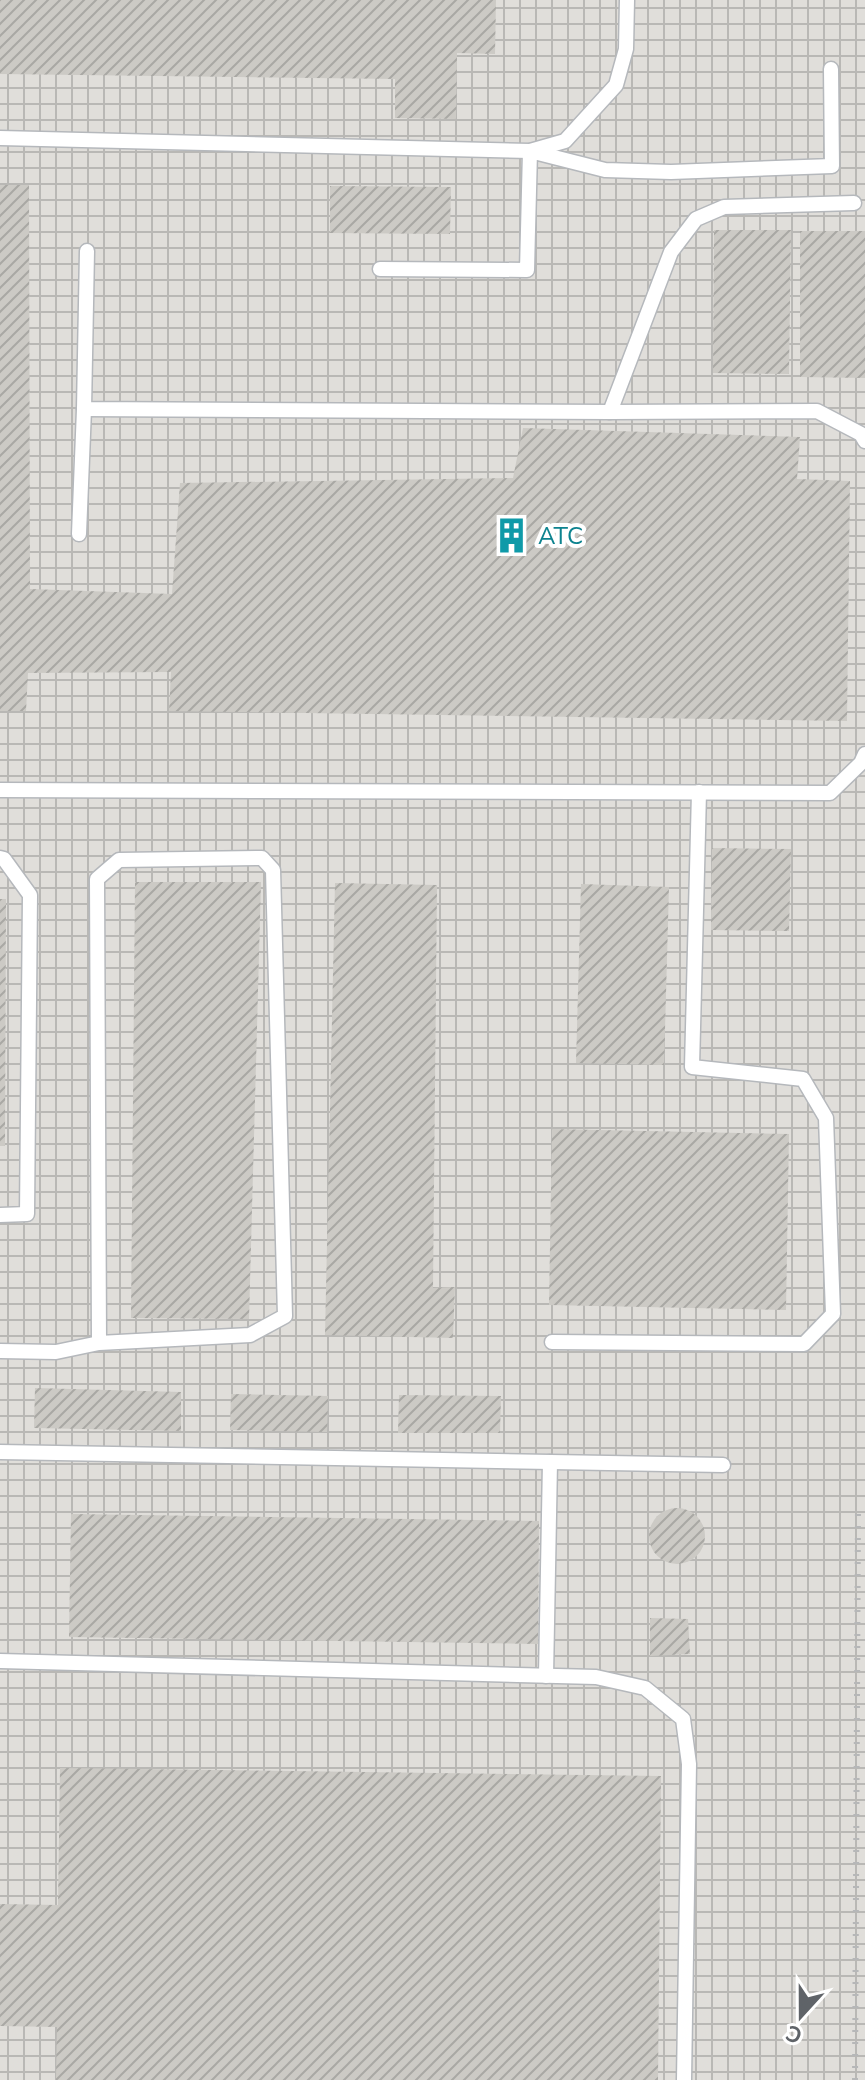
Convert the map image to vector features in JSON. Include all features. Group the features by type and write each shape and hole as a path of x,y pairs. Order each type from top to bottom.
{"lane":[{"path":"530,151 565,141 616,85 626,49 627,0"},
{"path":"0,138 530,151 605,170 671,172 832,166 831,69"},
{"path":"380,269 527,270 530,151"},
{"path":"610,412 671,252 696,219 724,207 854,203"},
{"path":"79,534 87,251"},
{"path":"84,409 817,411 861,434 865,441"},
{"path":"0,790 830,793 861,763 865,754"},
{"path":"552,1342 804,1344 833,1314 826,1118 803,1079 692,1067 699,792"},
{"path":"0,858 4,859 30,895 27,1214 0,1215"},
{"path":"0,1351 56,1352 99,1343 250,1335 285,1316 273,870 262,858 119,860 97,879 99,1343"},
{"path":"0,1452 723,1465"},
{"path":"546,1676 550,1462"},
{"path":"0,1661 596,1677 645,1688 683,1719 689,1764 684,2080"}],"shaded area":[{"path":"0,0 865,0 865,2080 0,2080"}],"building":[{"path":"0,0 496,0 495,54 457,53 456,119 395,118 395,79 0,74"},
{"name":"АТС","path":"0,185 29,185 30,589 172,594 180,483 513,478 523,428 800,437 797,479 850,481 847,721 169,711 171,672 28,673 26,711 0,711"},
{"path":"330,186 451,187 450,234 330,233"},
{"path":"714,230 791,230 789,374 713,373"},
{"path":"800,231 865,231 865,378 800,377"},
{"path":"712,848 791,849 789,931 711,930"},
{"path":"135,882 261,882 249,1319 131,1318"},
{"path":"335,883 437,885 433,1288 455,1287 453,1338 325,1335"},
{"path":"581,884 669,887 664,1065 576,1063"},
{"path":"0,899 6,899 5,1146 0,1146"},
{"path":"552,1129 789,1134 786,1310 549,1305"},
{"path":"35,1388 181,1392 181,1431 34,1428"},
{"path":"231,1394 328,1396 327,1432 230,1430"},
{"path":"399,1395 501,1396 500,1433 398,1433"},
{"path":"677,1508 697,1516 705,1536 697,1556 677,1564 657,1556 649,1536 657,1516"},
{"path":"71,1514 539,1521 538,1644 69,1637"},
{"path":"650,1618 688,1619 690,1654 650,1656"},
{"path":"60,1768 661,1776 658,2080 56,2080 57,2027 0,2026 0,1904 58,1905"}],"railway":[{"path":"855,2080 858,1507"}],"place":[{"name":"АТС","path":"512,536"}]}
